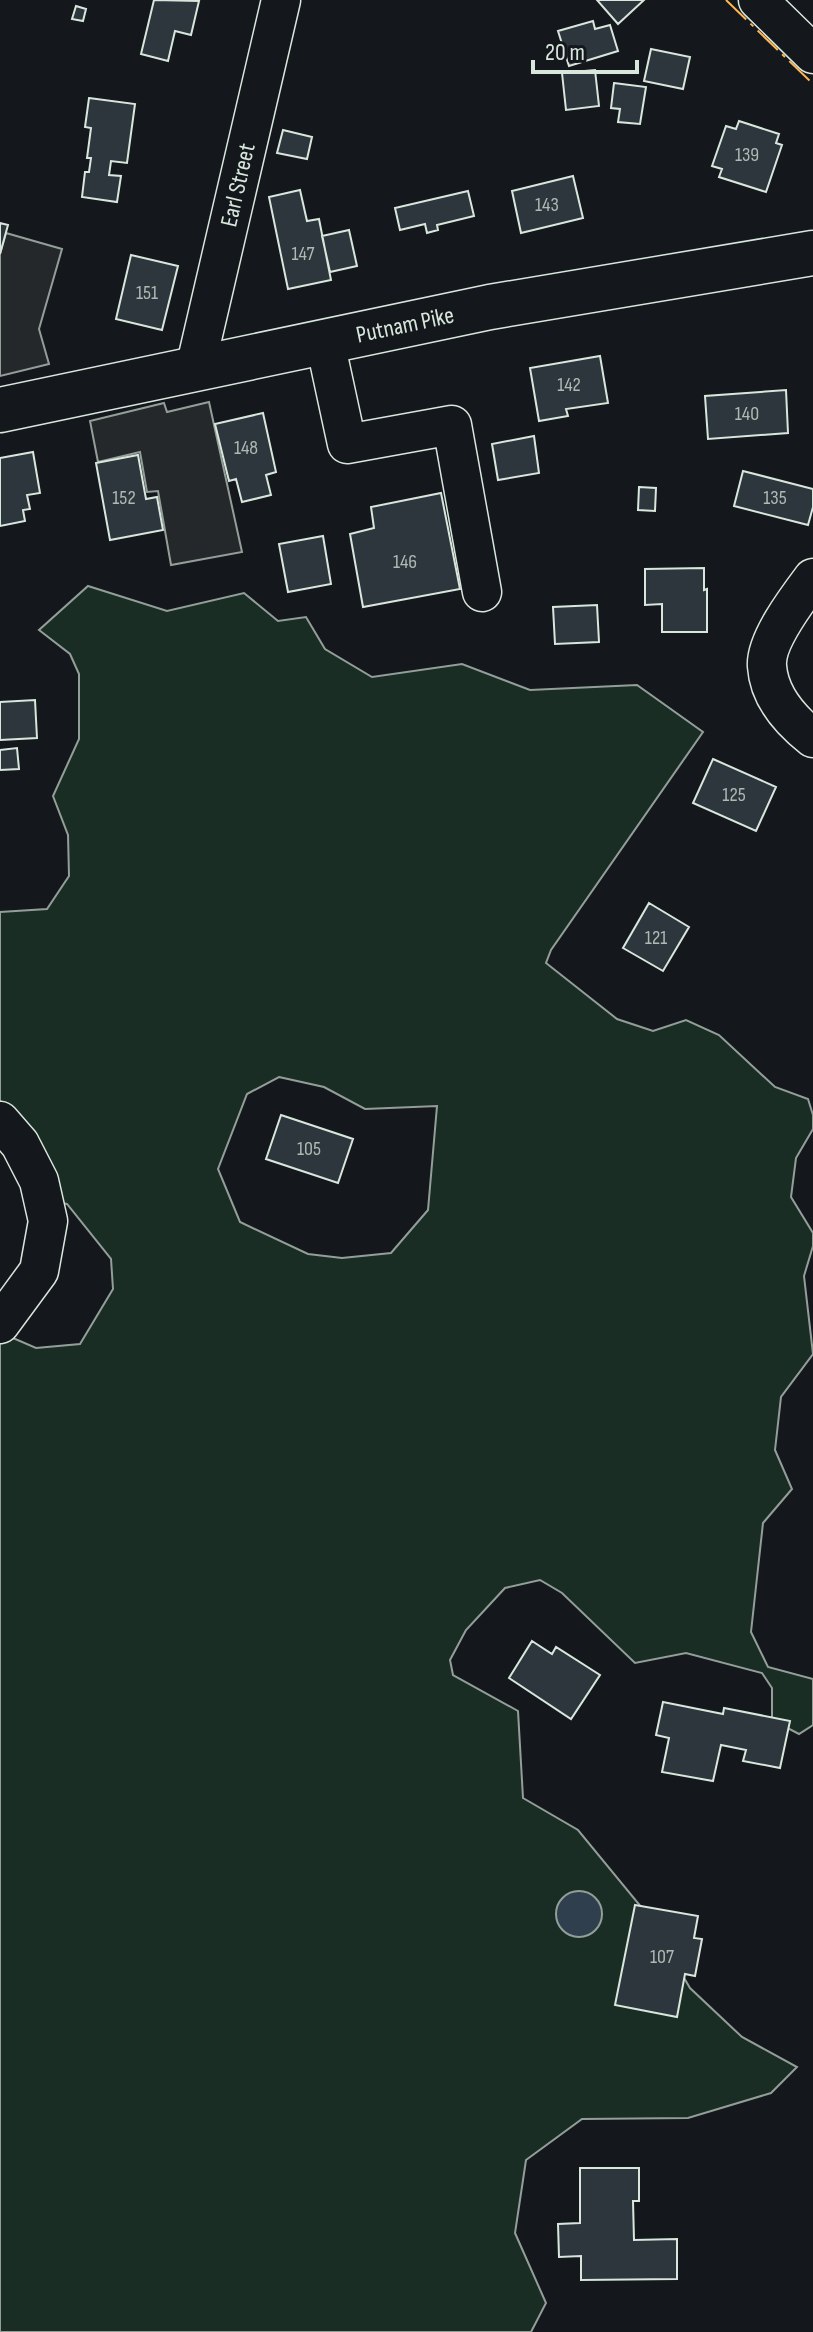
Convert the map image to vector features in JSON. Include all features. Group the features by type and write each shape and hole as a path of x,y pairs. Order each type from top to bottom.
{"main road":[{"name":"Putnam Pike","path":"0,410 490,307 813,253"}],"street":[{"name":"Earl Street","path":"195,369 281,0"},
{"path":"758,0 813,54"},
{"path":"325,342 347,444 452,425 482,592"},
{"path":"813,578 777,629 767,665 776,698 793,722 813,738"},
{"path":"0,1121 20,1144 39,1181 48,1221 39,1271 0,1324"}],"green space":[{"path":"88,586 167,611 244,593 278,621 306,617 325,649 372,677 462,664 530,690 637,685 703,732 551,950 546,963 617,1019 653,1031 686,1020 719,1035 775,1087 808,1099 813,1129 796,1158 791,1197 813,1233 813,1246 804,1276 813,1354 781,1397 775,1450 792,1489 763,1523 751,1632 768,1667 813,1679 813,1725 799,1734 772,1720 772,1688 762,1673 686,1653 635,1663 562,1593 540,1580 505,1588 466,1630 450,1660 453,1675 518,1711 523,1798 578,1830 647,1914 690,1988 742,2037 797,2067 771,2093 688,2118 582,2119 526,2160 515,2233 546,2303 531,2332 0,2332 0,1341 6,1335 36,1348 80,1344 113,1289 111,1259 67,1204 39,1199 0,1122 0,912 47,909 69,876 68,835 53,796 79,739 79,674 70,654 39,630","holes":["279,1077 324,1087 365,1109 437,1106 428,1210 391,1253 342,1258 308,1254 240,1222 218,1169 247,1094"]}],"shaded area":[{"path":"6,233 62,249 39,329 49,364 0,376 0,254"},
{"path":"209,402 242,552 171,565 158,491 147,492 140,452 98,462 90,421 164,403 167,412"}],"water":[{"path":"579,1891 595,1898 602,1914 595,1930 579,1937 563,1930 556,1914 563,1898"}],"building":[{"path":"154,0 199,1 191,35 175,31 168,61 141,54"},
{"path":"597,0 644,0 618,24"},
{"path":"76,6 86,9 83,21 72,19"},
{"path":"593,21 595,29 610,25 618,51 569,66 558,31"},
{"path":"651,49 690,57 683,89 644,81"},
{"path":"595,70 599,106 566,110 562,73"},
{"path":"614,83 646,87 640,124 618,122 620,109 611,108"},
{"path":"89,98 135,104 127,163 111,161 109,175 121,176 117,202 82,197 85,172 89,172 91,158 87,158 91,128 85,127"},
{"path":"739,121 779,134 776,143 782,145 766,192 719,177 722,169 712,166 726,126 736,129"},
{"path":"283,130 312,137 307,159 277,153"},
{"path":"573,176 583,218 521,233 512,191"},
{"path":"300,190 307,221 319,219 331,280 288,289 269,197"},
{"path":"468,191 474,216 437,225 438,230 427,233 425,224 400,230 395,208"},
{"path":"0,223 8,225 0,254"},
{"path":"349,230 357,266 330,272 322,236"},
{"path":"131,255 178,266 162,330 116,319"},
{"path":"600,356 608,403 566,409 568,416 539,421 530,368"},
{"path":"786,390 788,433 708,439 705,396"},
{"path":"263,413 276,472 266,475 271,495 242,502 236,479 229,481 215,424"},
{"path":"534,436 539,473 498,480 492,444"},
{"path":"33,452 40,493 27,495 30,509 23,510 25,521 0,526 0,458"},
{"path":"138,455 146,499 157,497 163,530 110,540 96,463"},
{"path":"743,471 813,489 813,507 808,525 734,506"},
{"path":"639,487 656,488 655,511 638,510"},
{"path":"441,493 460,589 363,607 350,534 374,528 371,507"},
{"path":"323,536 331,584 288,592 279,544"},
{"path":"704,568 707,632 662,632 662,604 645,605 645,569"},
{"path":"597,605 599,642 555,644 553,607"},
{"path":"35,700 37,738 0,740 0,702"},
{"path":"17,748 19,769 0,770 0,750"},
{"path":"713,759 776,787 756,831 693,803"},
{"path":"649,903 689,927 663,971 623,948"},
{"path":"281,1115 353,1139 338,1183 266,1159"},
{"path":"532,1641 552,1654 556,1647 600,1675 571,1719 509,1678"},
{"path":"663,1702 723,1714 724,1708 790,1721 780,1768 743,1761 746,1750 721,1745 713,1781 662,1772 669,1738 656,1735"},
{"path":"635,1905 698,1916 694,1938 702,1939 695,1976 685,1974 677,2017 615,2005"},
{"path":"580,2168 639,2168 639,2201 633,2201 634,2240 677,2239 677,2279 581,2280 581,2256 559,2257 558,2224 580,2223"}],"power":[{"path":"726,0 813,84"}]}
